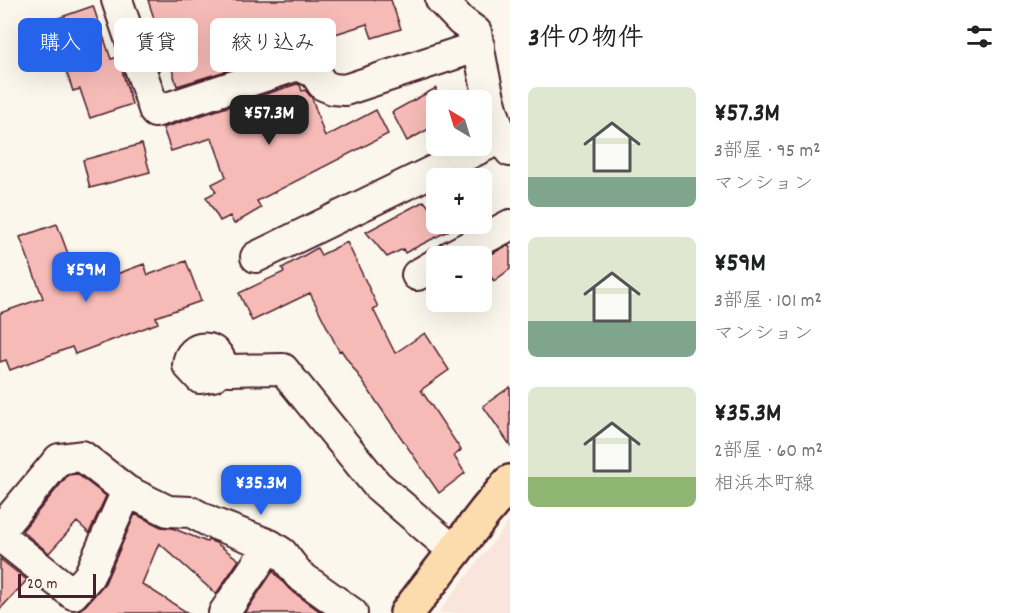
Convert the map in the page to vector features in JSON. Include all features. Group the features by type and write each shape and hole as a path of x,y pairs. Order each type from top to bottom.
{"main road":[{"path":"407,613 510,482"}],"street":[{"path":"117,0 155,111 298,64 315,73 323,85 333,90 345,90 479,46"},
{"path":"255,257 506,144 476,32 461,21 441,0"},
{"path":"470,246 510,225"},
{"path":"222,368 229,370 283,369 377,485 454,551"},
{"path":"0,530 59,459 82,456 127,491 168,511 191,512 210,522 270,544 282,553 299,575 352,613"},
{"path":"0,536 73,594 89,576 127,491"},
{"path":"224,613 270,544"}],"shaded area":[{"path":"510,520 510,613 438,613"}],"building":[{"path":"148,0 391,0 401,29 372,38 367,24 336,34 336,18 210,18 210,72 222,72 177,86 173,72 198,72 198,18 154,18"},
{"path":"93,6 97,18 58,18"},
{"path":"102,32 111,59 114,58 114,72 122,72 132,104 90,118 80,89 73,91 67,72 102,72"},
{"path":"297,84 312,98 325,137 376,110 388,134 257,201 261,208 234,224 230,216 220,221 206,197 216,192 212,184 226,177 212,138 171,151 163,128"},
{"path":"426,93 426,131 407,141 392,112"},
{"path":"142,144 150,172 90,188 83,160"},
{"path":"424,201 426,204 426,234 442,234 405,253 403,249 387,257 366,232"},
{"path":"57,224 74,270 85,267 87,273 97,269 99,274 109,271 111,276 144,264 148,275 186,261 201,301 156,317 158,323 75,354 72,347 10,370 6,360 0,362 0,313 43,298 20,237"},
{"path":"347,242 378,307 373,309 395,353 425,333 449,370 421,390 461,450 454,456 465,473 439,493 341,350 339,351 310,293 252,321 239,293 284,272 282,268 317,248 321,255"},
{"path":"508,245 510,248 510,269 494,281 492,278 492,254"},
{"path":"510,387 510,445 483,406"},
{"path":"77,474 106,496 89,533 77,522 49,553 22,531 68,475"},
{"path":"135,514 161,527 172,528 207,542 208,540 216,543 239,560 216,594 159,543 142,584 188,613 75,613 86,605 105,583"},
{"path":"0,559 27,580 0,609"},
{"path":"273,571 289,589 322,613 245,613"}]}
